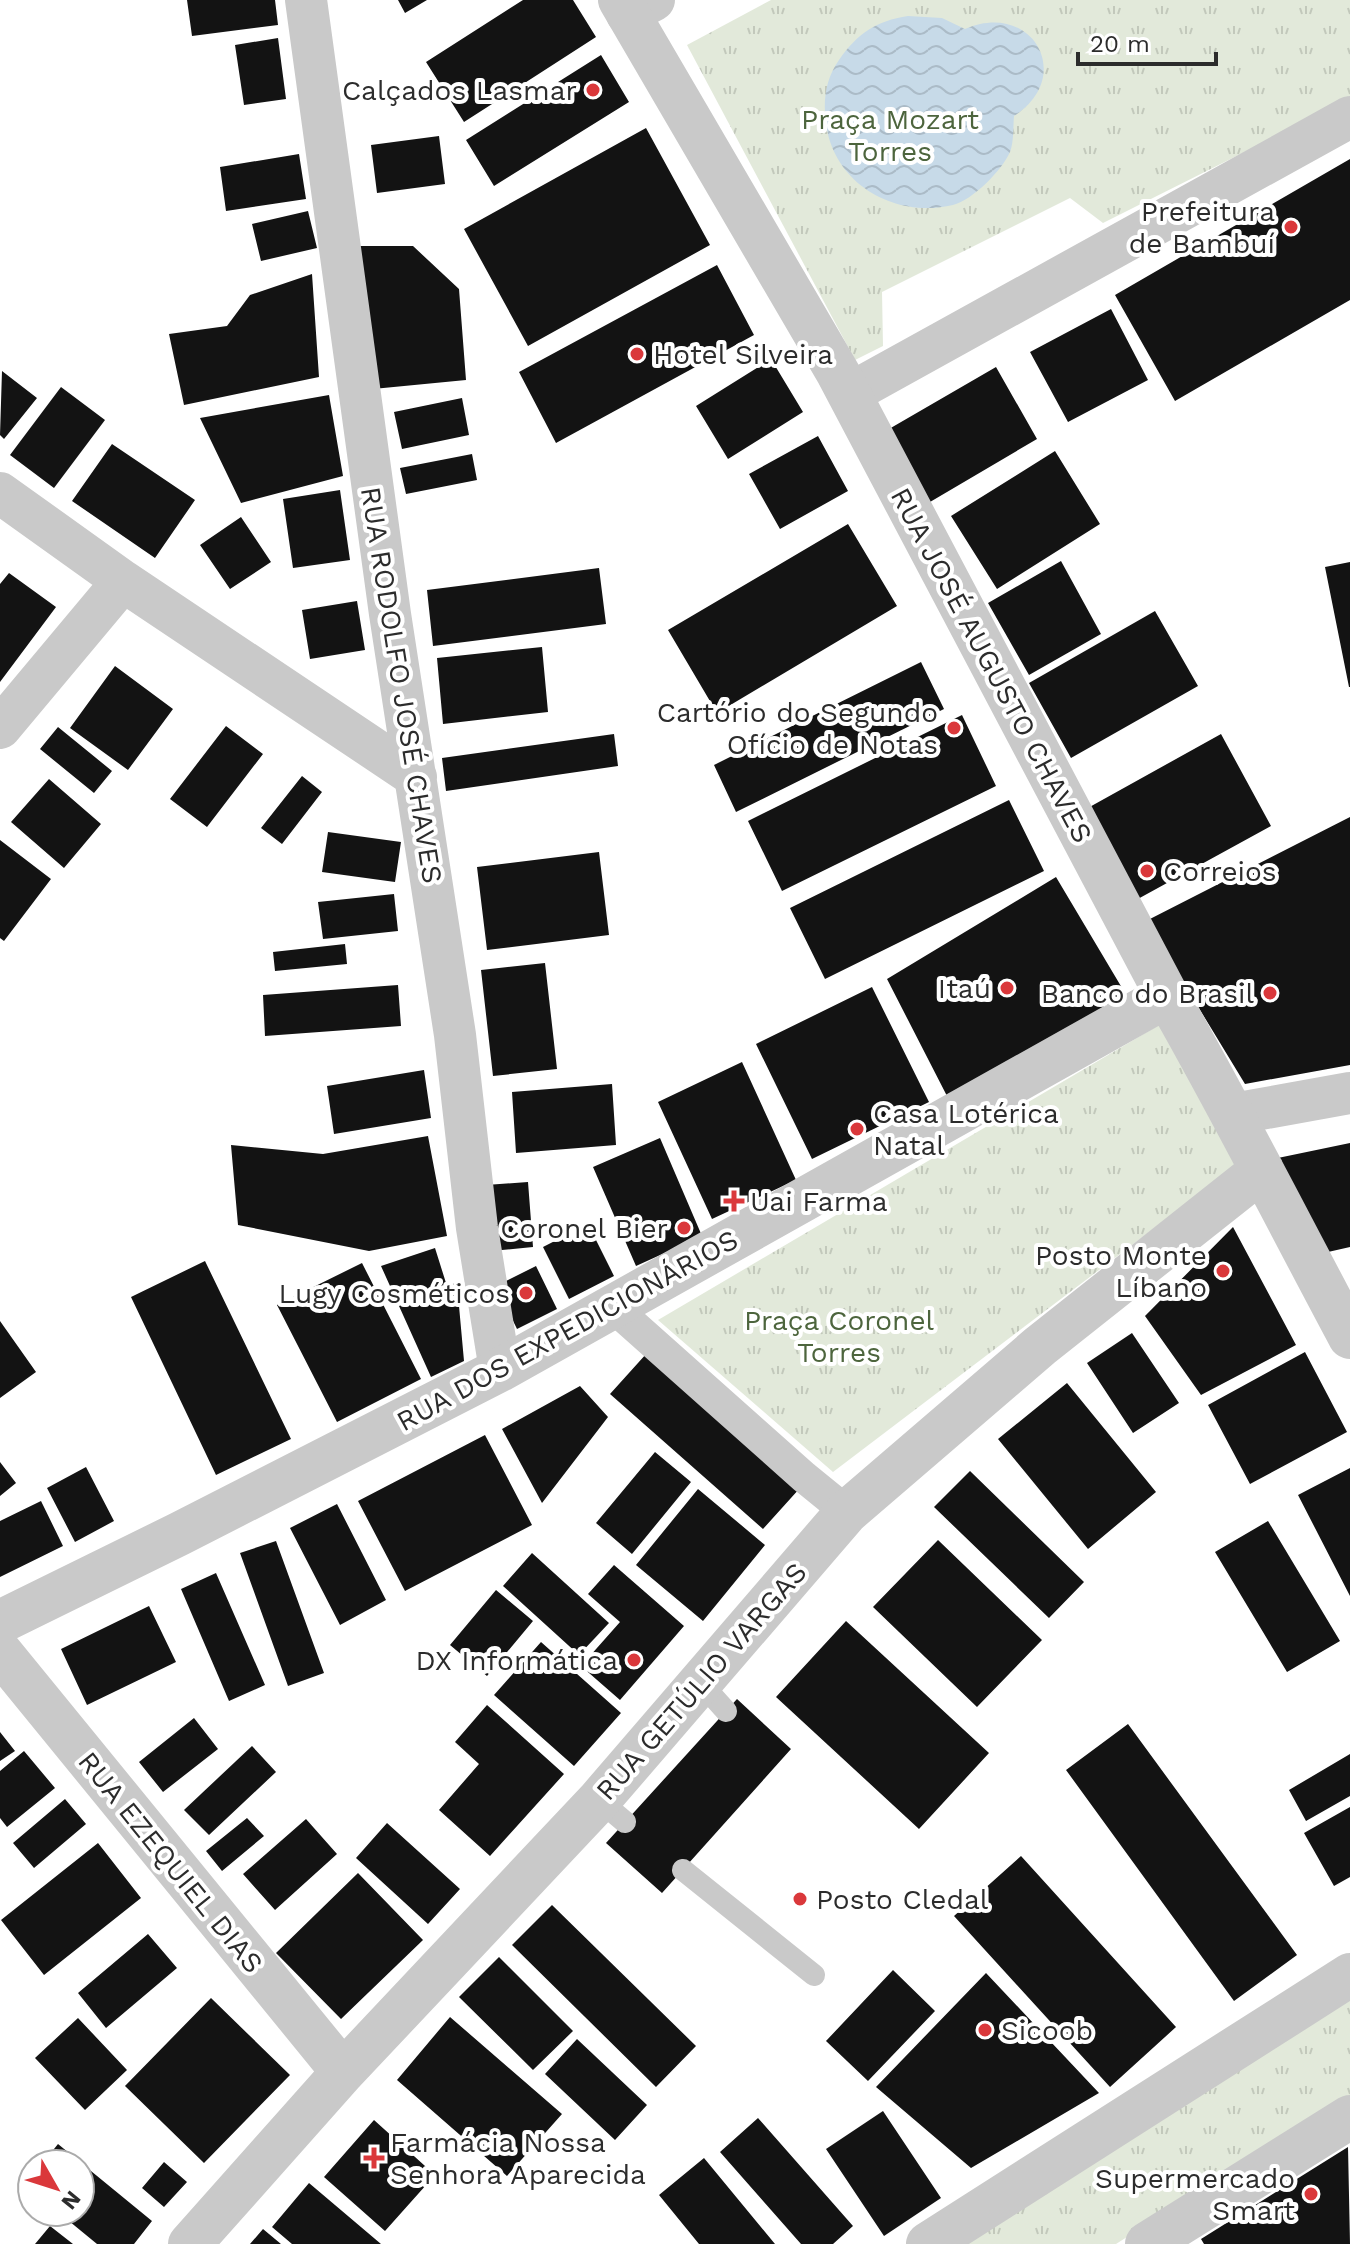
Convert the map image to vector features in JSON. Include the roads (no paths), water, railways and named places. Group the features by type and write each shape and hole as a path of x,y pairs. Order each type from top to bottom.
{"street":[{"name":"RUA RODOLFO JOSÉ CHAVES","path":"306,0 390,614 455,1035 477,1228 500,1370"},
{"name":"RUA JOSÉ AUGUSTO CHAVES","path":"634,5 849,394 1350,1337"},
{"path":"849,394 1350,117"},
{"path":"0,493 123,581 416,777"},
{"path":"0,728 123,581"},
{"name":"RUA DOS EXPEDICIONÁRIOS","path":"0,1622 500,1370 1167,996"},
{"path":"1233,1114 1350,1093"},
{"name":"RUA GETÚLIO VARGAS","path":"190,2244 343,2072 612,1811 713,1696 847,1512 1040,1346 1262,1170"},
{"path":"613,1307 847,1512"},
{"name":"RUA EZEQUIEL DIAS","path":"0,1652 343,2072"},
{"path":"928,2244 1350,1975"},
{"path":"1147,2244 1350,2117"}],"lane":[{"path":"683,1870 814,1975"}],"water":[{"path":"908,16 942,18 965,29 989,23 1010,25 1026,33 1038,47 1043,63 1042,81 1032,100 1014,116 1012,144 1006,159 978,191 953,205 910,207 871,192 854,180 841,164 831,145 826,124 828,83 846,51 877,25"}],"place":[{"name":"Calçados Lasmar","path":"593,90"},
{"name":"Prefeitura de Bambuí","path":"1291,227"},
{"name":"Hotel Silveira","path":"637,354"},
{"name":"Cartório do Segundo Ofício de Notas","path":"954,728"},
{"name":"Correios","path":"1147,871"},
{"name":"Itaú","path":"1007,988"},
{"name":"Banco do Brasil","path":"1270,993"},
{"name":"Casa Lotérica Natal","path":"857,1129"},
{"name":"Uai Farma","path":"734,1201"},
{"name":"Coronel Bier","path":"684,1228"},
{"name":"Posto Monte Líbano","path":"1223,1271"},
{"name":"Lugy Cosméticos","path":"526,1293"},
{"name":"DX Informática","path":"634,1660"},
{"name":"Posto Cledal","path":"800,1899"},
{"name":"Sicoob","path":"985,2030"},
{"name":"Farmácia Nossa Senhora Aparecida","path":"374,2158"},
{"name":"Supermercado Smart","path":"1311,2194"}],"park label":[{"name":"Praça Mozart Torres","path":"890,135"},
{"name":"Praça Coronel Torres","path":"839,1336"}]}
